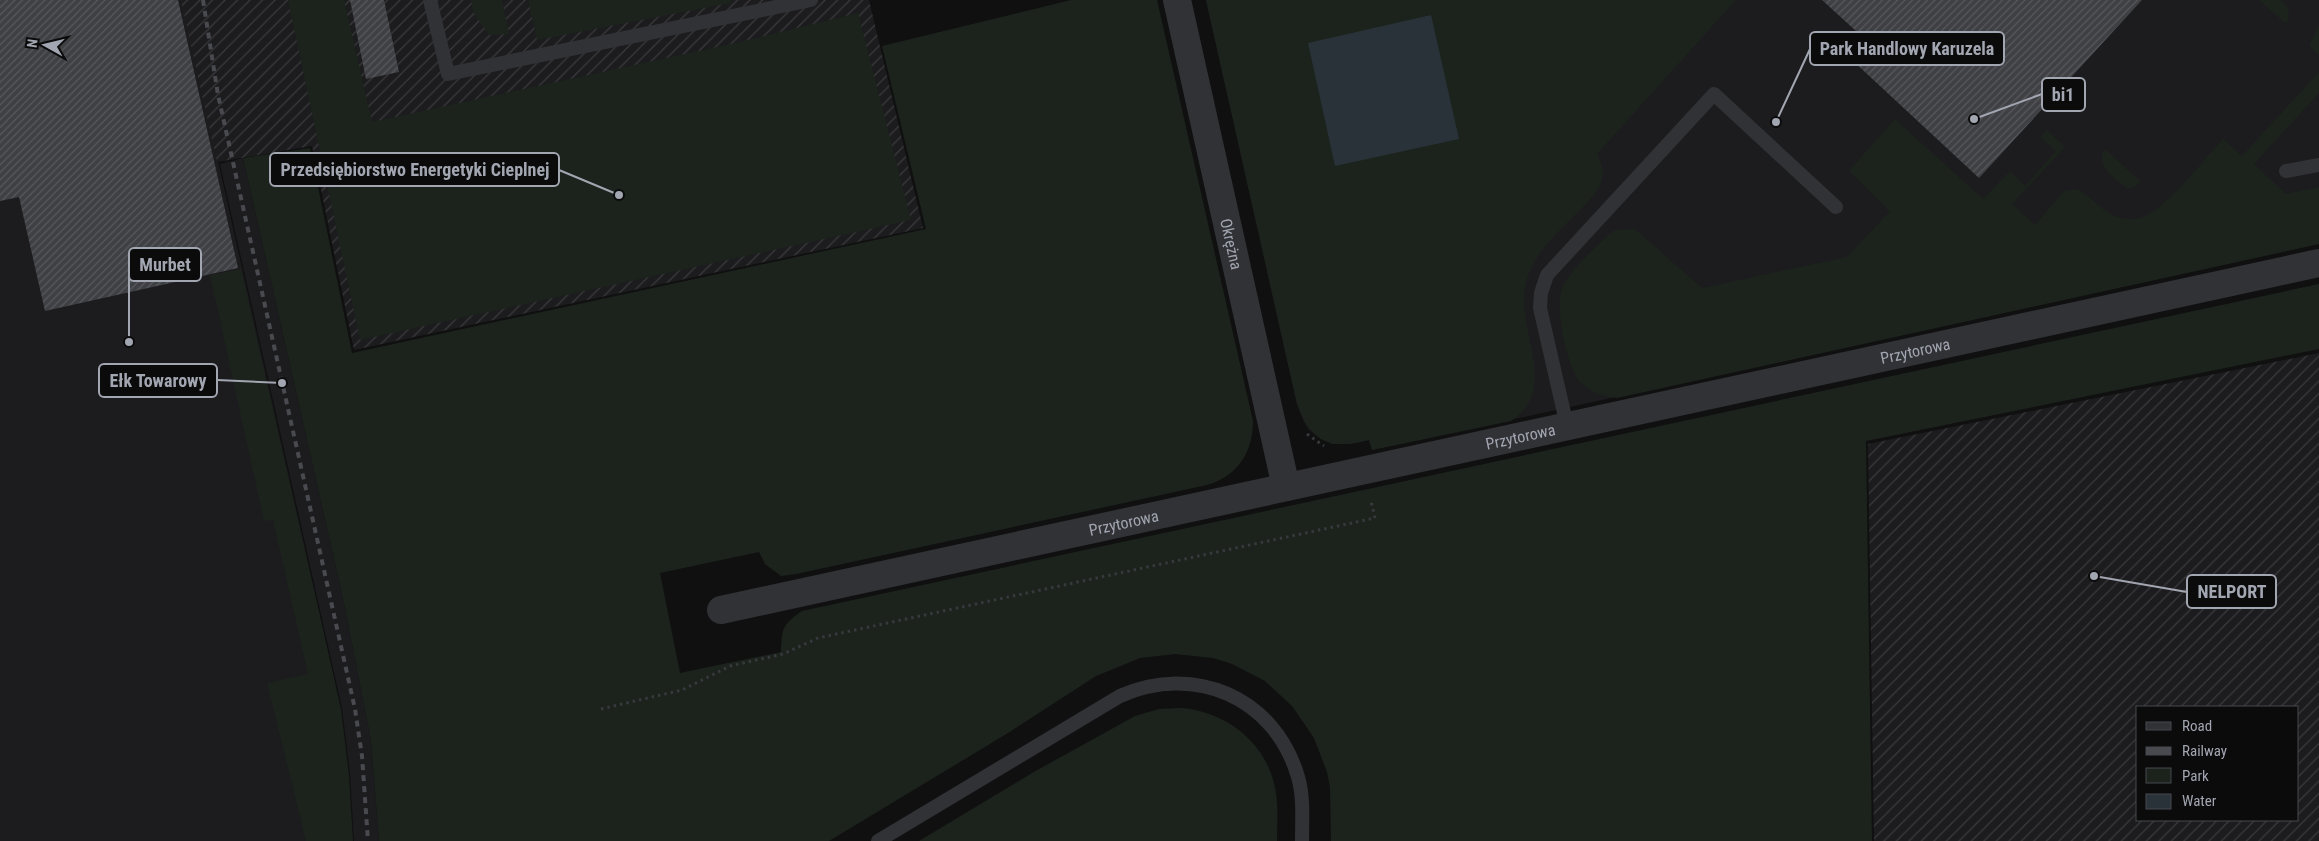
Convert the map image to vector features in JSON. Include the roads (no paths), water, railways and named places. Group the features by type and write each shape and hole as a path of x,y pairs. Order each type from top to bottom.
{"street":[{"name":"Okrężna","path":"1177,0 1286,487"},
{"name":"Przytorowa","path":"721,610 2319,263"}],"lane":[{"path":"430,0 448,74 784,2 811,0"},
{"path":"1566,426 1540,308 1540,293 1547,275 1714,94 1836,207"},
{"path":"2286,172 2319,165"},
{"path":"878,841 1120,696 1150,685 1181,682 1205,686 1240,700 1262,717 1281,739 1299,778 1302,841"}],"water":[{"path":"1431,15 1459,139 1335,166 1308,43"}],"railway":[{"path":"203,0 218,95 355,709 362,756 368,841"}],"place":[{"name":"bi1","path":"1974,119"},
{"name":"Park Handlowy Karuzela","path":"1776,122"},
{"name":"Przedsiębiorstwo Energetyki Cieplnej","path":"619,195"},
{"name":"Murbet","path":"129,342"},
{"name":"Ełk Towarowy","path":"282,383"},
{"name":"NELPORT","path":"2094,576"}]}
